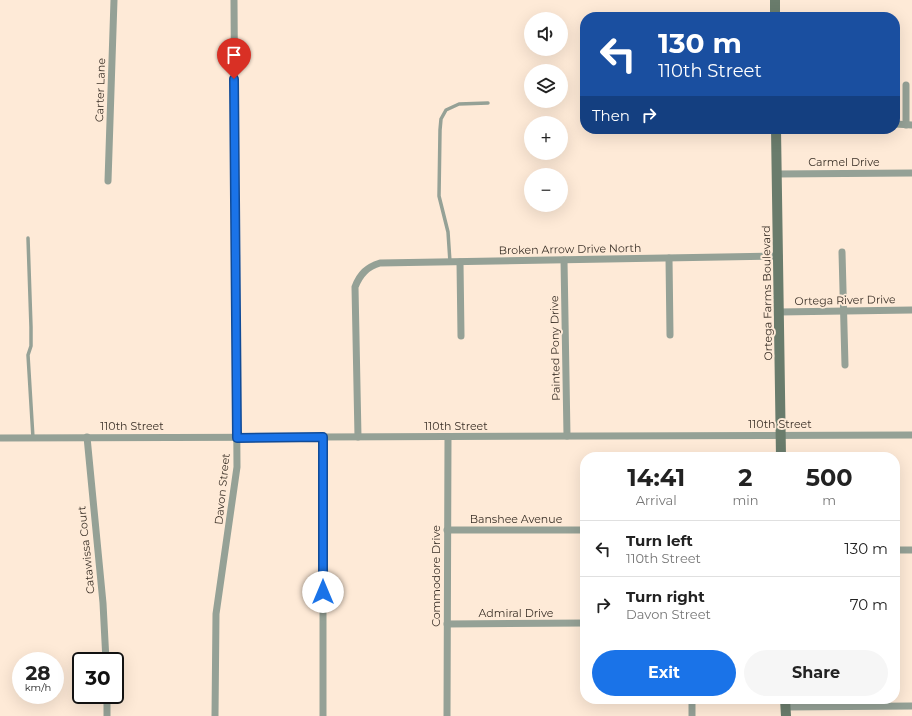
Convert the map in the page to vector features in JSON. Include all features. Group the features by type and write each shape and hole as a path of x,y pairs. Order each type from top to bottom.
{"street":[{"name":"Carter Lane","path":"108,180 114,0"},
{"name":"Davon Street","path":"215,716 216,614 236,478 234,0"},
{"path":"774,0 775,12"},
{"path":"906,85 909,125"},
{"name":"Ortega Farms Boulevard","path":"776,134 782,452"},
{"name":"Carmel Drive","path":"777,174 912,173"},
{"path":"842,252 845,365"},
{"name":"Broken Arrow Drive North","path":"358,437 355,287 358,279 364,271 371,266 380,263 778,256"},
{"path":"669,258 670,335"},
{"name":"Painted Pony Drive","path":"564,260 567,436"},
{"path":"460,262 461,336"},
{"name":"Ortega River Drive","path":"779,312 912,310"},
{"name":"110th Street","path":"0,438 912,435"},
{"name":"Catawissa Court","path":"87,437 103,603 106,652"},
{"path":"323,437 323,716"},
{"name":"Commodore Drive","path":"448,437 448,716"},
{"name":"Banshee Avenue","path":"447,530 580,530"},
{"path":"900,550 912,550"},
{"name":"Admiral Drive","path":"447,624 580,624"},
{"path":"107,704 107,716"},
{"path":"692,704 692,716"},
{"path":"785,707 912,706"}],"lane":[{"path":"450,262 448,232 439,196 441,119 446,110 459,104 488,103"},
{"path":"28,238 31,327 28,355 33,438"}],"route":[{"path":"234,79 237,438 323,437 323,592"}]}
